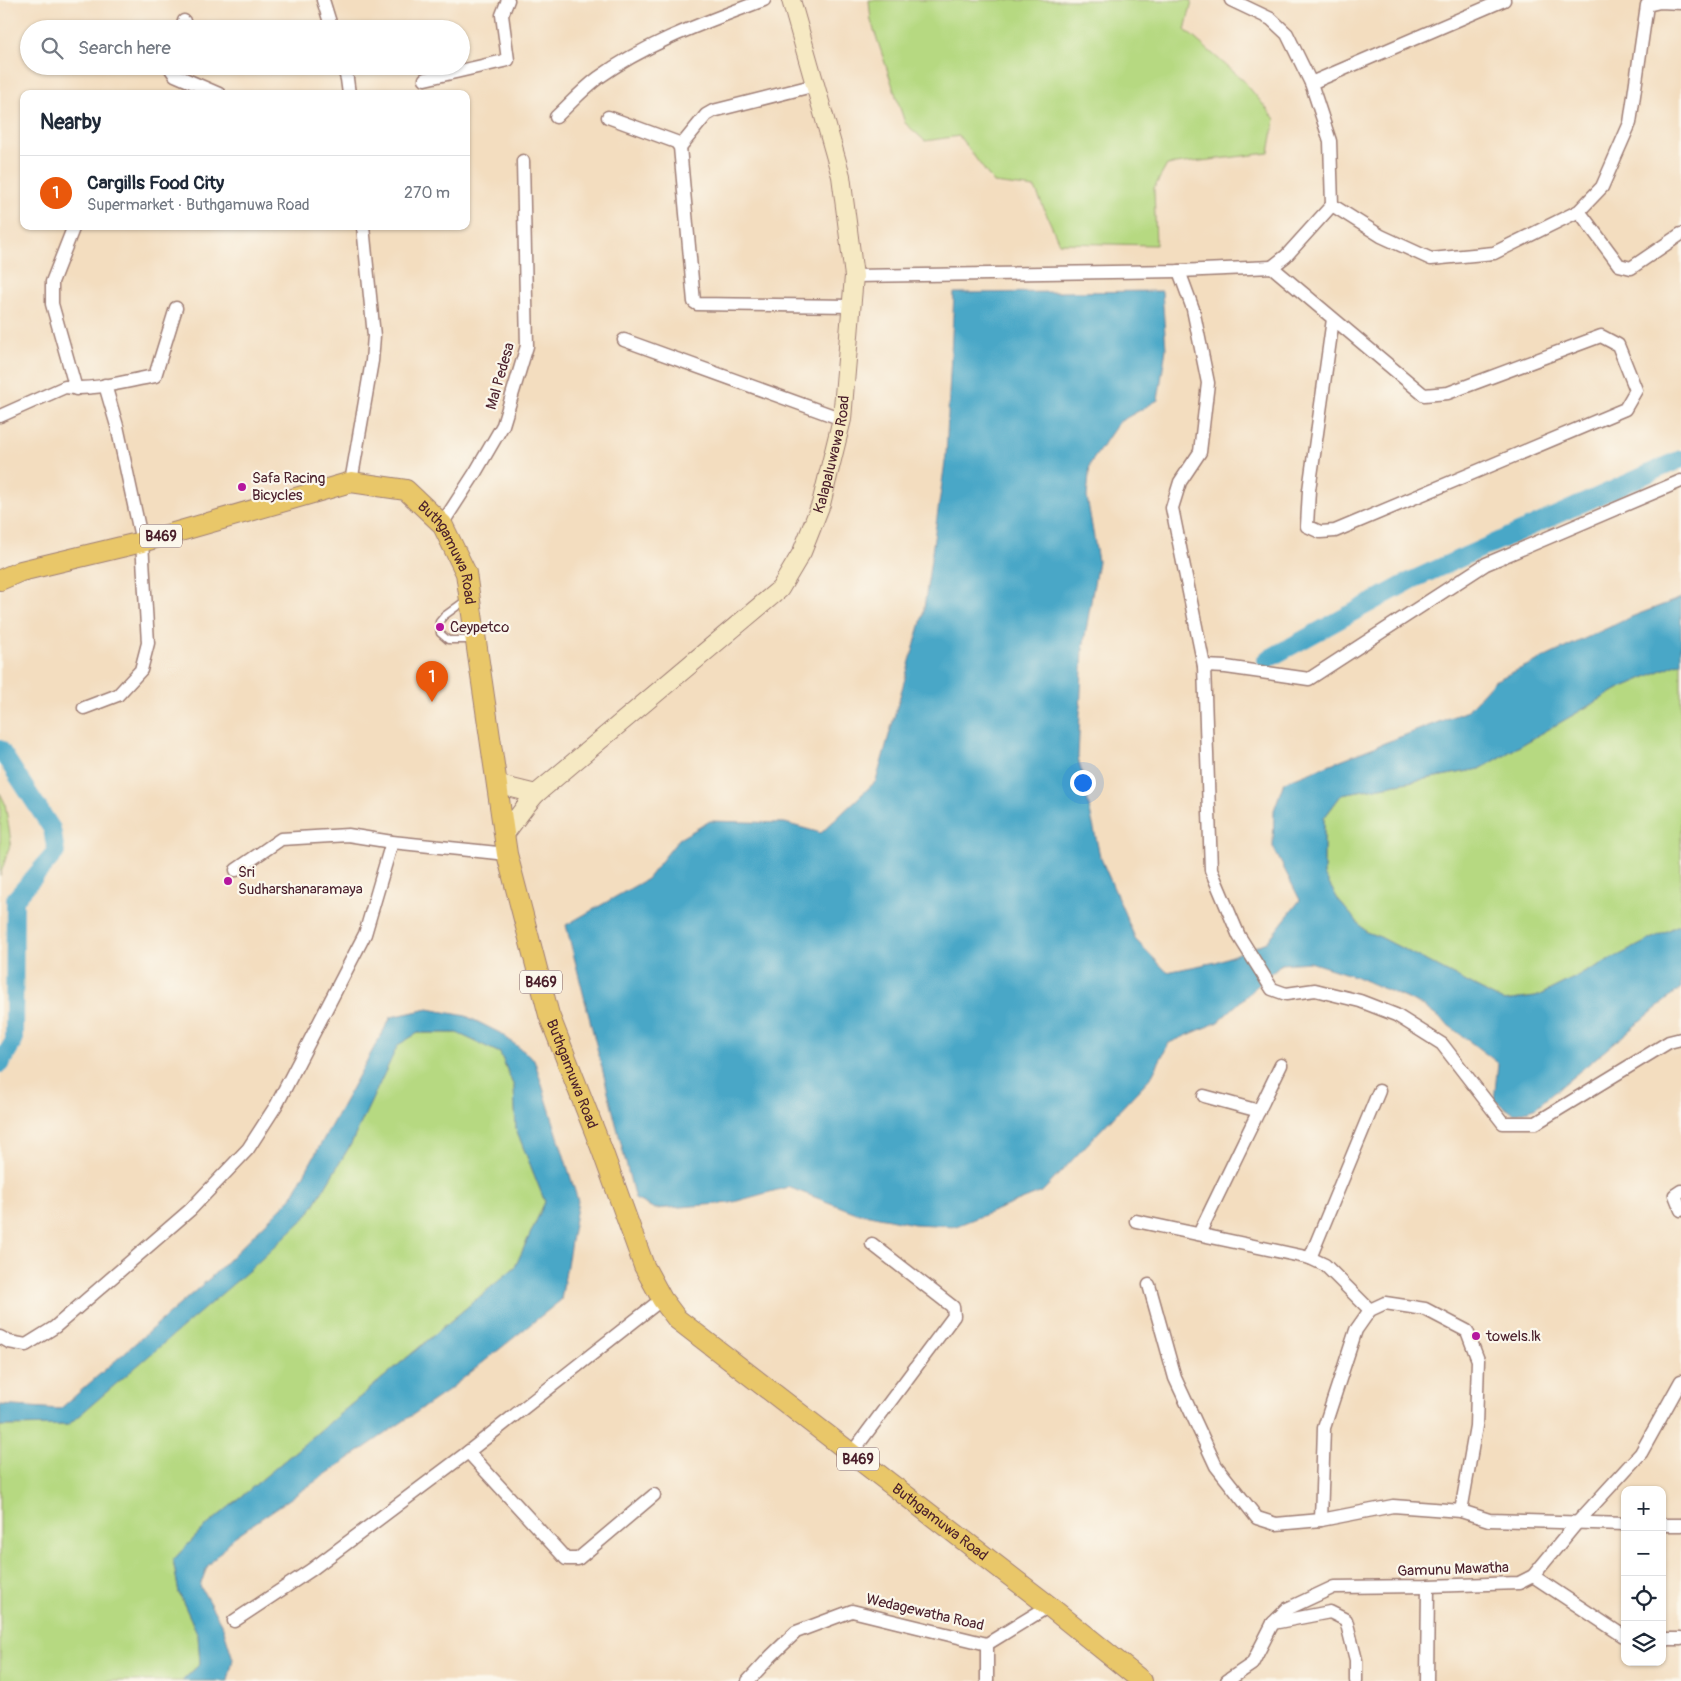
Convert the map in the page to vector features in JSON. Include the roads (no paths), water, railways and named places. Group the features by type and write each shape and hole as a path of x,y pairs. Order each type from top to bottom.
{"main road":[{"name":"Buthgamuwa Road","path":"0,580 20,571 142,542 351,482 406,490 442,524 466,573 507,854 549,1015 602,1150 644,1266 662,1299 677,1319 1049,1606 1142,1681"}],"street":[{"path":"323,0 329,20"},
{"path":"470,69 508,60 502,15 508,0"},
{"path":"556,117 596,79 635,54 682,31 764,0"},
{"name":"Kalapaluwawa Road","path":"505,834 536,794 780,589 802,552 821,504 842,419 854,276 841,176 791,0"},
{"path":"854,276 1179,271 1272,266 1286,256 1332,205 1330,141 1311,83 1287,34 1271,18 1231,0"},
{"path":"1311,83 1504,0"},
{"path":"1332,205 1381,236 1431,259 1494,253 1579,211 1602,187 1630,123 1647,5 1660,2 1681,4"},
{"path":"175,75 210,90"},
{"path":"345,75 348,90"},
{"path":"425,79 442,75"},
{"path":"680,147 706,116 713,111 816,85"},
{"path":"608,117 676,142 680,147 694,302 697,304 851,306"},
{"name":"Mal Pedesa","path":"442,524 503,425 528,346 523,161"},
{"path":"1579,211 1619,265 1631,268 1681,234"},
{"path":"72,230 52,282 52,304 76,389"},
{"path":"351,482 372,361 374,336 363,230"},
{"path":"1272,266 1424,395 1448,393 1601,336 1618,345 1636,390 1625,409 1335,531 1320,532 1307,526 1309,490 1333,318"},
{"path":"1179,271 1192,309 1208,383 1200,452 1180,482 1172,508 1204,666 1211,870 1239,936 1272,989 1286,994 1315,990 1360,1001 1396,1015 1442,1044 1503,1123 1536,1123 1669,1042 1681,1039"},
{"path":"0,416 64,388 76,389 155,376 176,308"},
{"path":"624,340 842,419"},
{"path":"84,708 118,695 141,670 148,643 142,542 117,426 106,385"},
{"path":"1204,666 1226,667 1309,679 1486,564 1681,481"},
{"path":"496,784 536,794"},
{"path":"236,870 281,839 348,835 392,842 507,854"},
{"path":"0,1337 9,1342 26,1345 55,1327 190,1210 248,1148 277,1104 365,934 392,842"},
{"path":"1199,1234 1281,1064"},
{"path":"1310,1258 1380,1091"},
{"path":"1204,1096 1259,1110"},
{"path":"1681,1191 1675,1195 1681,1210"},
{"path":"1136,1221 1310,1258 1325,1265 1370,1310"},
{"path":"851,1454 954,1316 953,1307 872,1244"},
{"path":"1149,1285 1175,1378 1216,1466 1257,1518 1276,1524 1321,1520 1393,1506 1461,1511 1489,1520 1621,1524"},
{"path":"234,1621 312,1570 468,1452 662,1299"},
{"path":"1321,1520 1324,1428 1356,1330 1370,1310 1385,1303 1425,1309 1467,1331 1478,1360 1476,1426 1461,1511"},
{"path":"1621,1634 1533,1576 1576,1524 1641,1453 1681,1381"},
{"path":"468,1452 566,1559 578,1559 654,1495"},
{"path":"1666,1525 1681,1525"},
{"name":"Gamunu Mawatha","path":"1226,1681 1252,1664 1273,1623 1287,1609 1334,1587 1518,1583 1533,1576"},
{"path":"1427,1681 1428,1586"},
{"name":"Wedagewatha Road","path":"748,1681 796,1632 852,1611 986,1644 1049,1606"},
{"path":"1273,1623 1330,1612 1346,1620 1356,1660 1356,1681"},
{"path":"1666,1639 1681,1639"},
{"path":"986,1644 987,1681"},
{"path":"740,1681 759,1662 771,1656"},
{"path":"759,1681 771,1656"}],"lane":[{"path":"470,598 444,616 439,622 440,633 448,640 476,640"}],"water":[{"path":"1162,291 1166,349 1158,400 1119,422 1090,464 1087,497 1098,561 1083,648 1078,757 1100,856 1136,940 1167,972 1216,962 1267,942 1300,900 1273,847 1274,810 1284,782 1467,711 1494,681 1631,617 1681,598 1681,662 1618,689 1480,769 1342,794 1324,818 1324,875 1339,901 1366,932 1380,937 1503,1001 1536,997 1681,924 1681,988 1535,1108 1514,1114 1494,1100 1498,1063 1423,1006 1357,977 1310,962 1281,964 1218,1022 1169,1043 1151,1077 1042,1192 956,1226 914,1224 854,1212 788,1187 730,1203 655,1209 635,1199 566,925 647,879 679,839 710,821 785,823 821,833 876,781 923,615 946,455 954,293"},
{"path":"428,1009 466,1016 500,1033 534,1059 578,1201 561,1300 446,1392 234,1537 207,1567 200,1586 223,1627 233,1659 228,1681 182,1681 200,1664 198,1635 179,1593 173,1560 204,1528 515,1267 545,1202 516,1129 514,1087 500,1053 457,1033 418,1033 398,1045 351,1144 308,1215 253,1267 68,1425 0,1426 0,1405 60,1409 210,1278 291,1198 391,1017"}],"waterway":[{"path":"1266,660 1412,580 1681,459"},
{"path":"0,749 52,829 56,852 15,899 14,1041 0,1064"}],"place":[{"name":"Safa Racing Bicycles","path":"242,487"},
{"name":"Ceypetco","path":"440,627"},
{"name":"Cargills Food City","path":"432,702"},
{"name":"Sri Sudharshanaramaya","path":"228,881"},
{"name":"towels.lk","path":"1476,1336"}]}
